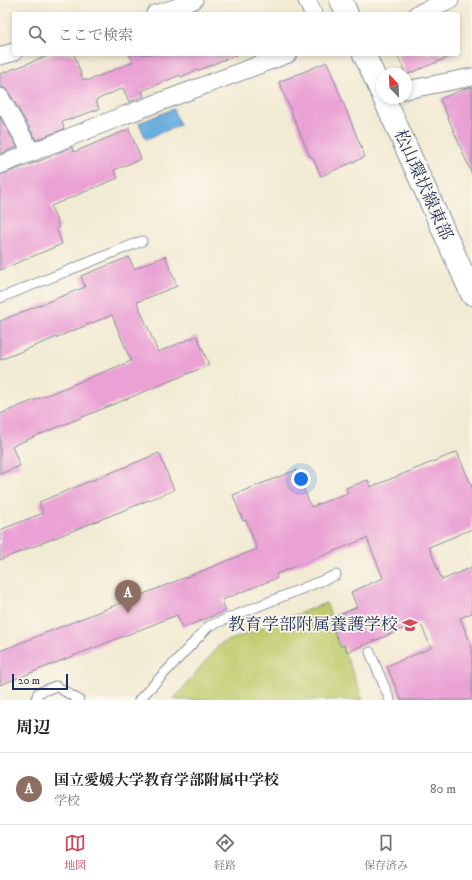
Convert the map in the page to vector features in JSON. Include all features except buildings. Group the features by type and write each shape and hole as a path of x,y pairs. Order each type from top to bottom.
{"street":[{"path":"159,12 173,4 194,0"},
{"path":"307,0 312,12"},
{"path":"341,0 346,12"},
{"path":"422,12 450,0"},
{"path":"0,56 12,53"},
{"path":"0,165 125,115 283,56"},
{"path":"365,56 376,80"},
{"path":"412,89 472,77"},
{"path":"0,97 32,153"},
{"name":"松山環状線東部","path":"387,104 472,294"}],"lane":[{"path":"0,298 142,241"},
{"path":"139,700 209,626 336,575"},
{"path":"370,652 390,700"},
{"path":"36,700 38,693 56,686 79,700"}],"green space":[{"path":"326,603 363,700 173,700 220,644"}],"water":[{"path":"173,109 180,125 146,139 139,123"}],"place":[{"name":"国立愛媛大学教育学部附属中学校","path":"128,613"},
{"name":"教育学部附属養護学校","path":"410,625"}]}
